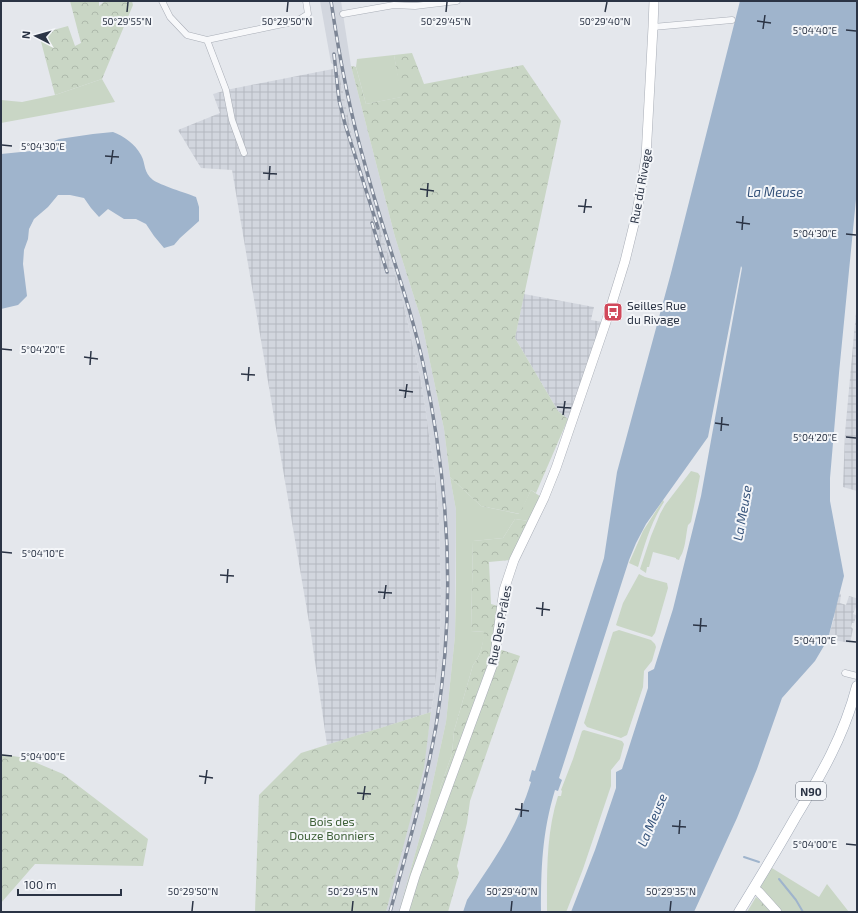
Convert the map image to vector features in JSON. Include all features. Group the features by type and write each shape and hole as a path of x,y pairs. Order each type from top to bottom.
{"main road":[{"name":"N90","path":"739,912 834,751 857,688"}],"street":[{"path":"162,1 170,17 188,35 207,40 261,30 297,21 308,14 306,1"},
{"path":"343,14 394,3 415,6 457,1"},
{"name":"Rue du Rivage","path":"600,341 625,262 637,212 646,157 654,27 654,1"},
{"path":"654,27 732,20"},
{"path":"207,40 226,90 232,120 244,153"},
{"name":"Rue Des Prâles","path":"404,912 415,876 494,661 504,590 514,560 546,492 600,341"},
{"path":"845,673 857,676"},
{"path":"754,888 777,912"}],"shaded area":[{"path":"320,1 341,1 351,66 395,237 421,319 444,429 456,510 455,636 446,722 425,818 399,912 386,912 423,768 439,657 441,599 439,522 436,483 422,386 400,289 374,212 352,135 338,68 331,63"},
{"path":"338,68 352,135 374,212 400,289 422,386 436,483 439,522 441,599 439,657 431,712 327,745 311,634 232,170 201,168 178,130 220,113 213,94 231,89"},
{"path":"524,294 594,307 591,320 603,322 568,419 558,411 515,338"},
{"path":"857,301 857,491 843,487 845,433"},
{"path":"815,589 841,594 840,603 846,605 849,596 856,598 856,607 853,614 856,615 856,617 851,627 853,629 850,643 828,639 834,618 805,611"}],"green space":[{"path":"70,1 99,1 99,6 105,1 132,1 133,5 102,79 55,95 39,34 68,26 75,46 81,43"},
{"path":"412,53 424,84 523,65 561,121 515,338 558,411 568,419 536,493 531,490 520,514 481,506 450,477 444,429 421,319 395,237 351,66 356,67 366,104 401,97 394,55"},
{"path":"394,55 402,97 366,104 356,67 357,59"},
{"path":"102,79 115,102 1,123 1,100 22,102 55,95"},
{"path":"691,471 698,473 700,476 691,522 688,525 682,554 679,560 653,552 646,573 640,569 660,514 665,505"},
{"path":"450,477 481,506 519,514 531,490 541,497 529,521 515,519 503,538 473,541 471,632 485,631 480,653 473,665 454,731 452,754 440,788 446,794 404,912 399,912 425,818 446,722 455,636 456,583 456,510"},
{"path":"663,500 664,502 655,517 638,567 629,563 643,531"},
{"path":"515,519 529,521 511,560 489,562 491,604 501,607 496,648 520,656 470,801 467,823 457,866 459,873 448,912 404,912 446,794 440,788 452,754 454,731 473,665 478,658 482,645 484,631 471,632 473,541 503,538"},
{"path":"639,574 667,583 668,588 655,633 652,637 616,625 623,603"},
{"path":"619,630 651,640 656,647 652,661 644,671 643,687 627,735 621,738 587,727 584,723 613,632"},
{"name":"Bois des Douze Bonniers","path":"431,712 424,768 386,912 255,912 259,795 301,753"},
{"path":"584,730 622,741 624,744 620,759 611,770 611,786 583,869 567,910 566,912 547,912 549,839 554,810 558,796 561,796 561,790 582,731"},
{"path":"1,754 25,758 63,774 148,839 143,866 35,864 1,903"},
{"path":"767,865 819,897 827,884 849,912 777,912 754,888"},
{"path":"756,897 772,911 774,912 747,912"}],"water":[{"name":"La Meuse","path":"740,1 857,1 857,189 830,478 830,501 844,576 828,639 815,661 782,698 757,769 737,818 694,912 571,912 595,850 616,788 616,772 622,769 648,688 648,672 654,669 673,609 701,496 742,268 741,266 708,437 646,524 636,543 629,560 559,778 562,780 558,791 555,790 547,821 543,851 541,912 463,912 467,900 504,844 525,799 531,782 529,781 532,770 535,771 604,558 617,472 671,273"},
{"path":"113,132 125,138 136,147 143,158 148,174 153,180 167,187 196,197 199,207 199,221 174,245 164,248 146,224 136,219 124,219 108,209 99,217 84,198 70,195 58,195 48,207 34,219 29,229 28,239 24,250 23,264 27,296 18,305 1,309 1,154 31,151 59,139"}],"waterway":[{"path":"744,857 759,862"},
{"path":"779,879 796,900 803,912"}],"railway":[{"path":"331,1 337,41 354,122 371,187 411,316 424,368 433,412 439,457 447,546 448,591 446,636 436,726 427,773 390,912"},
{"path":"334,54 339,100 345,124 378,228"},
{"path":"372,223 387,272"}],"place":[{"name":"Seilles Rue du Rivage","path":"613,312"}]}
